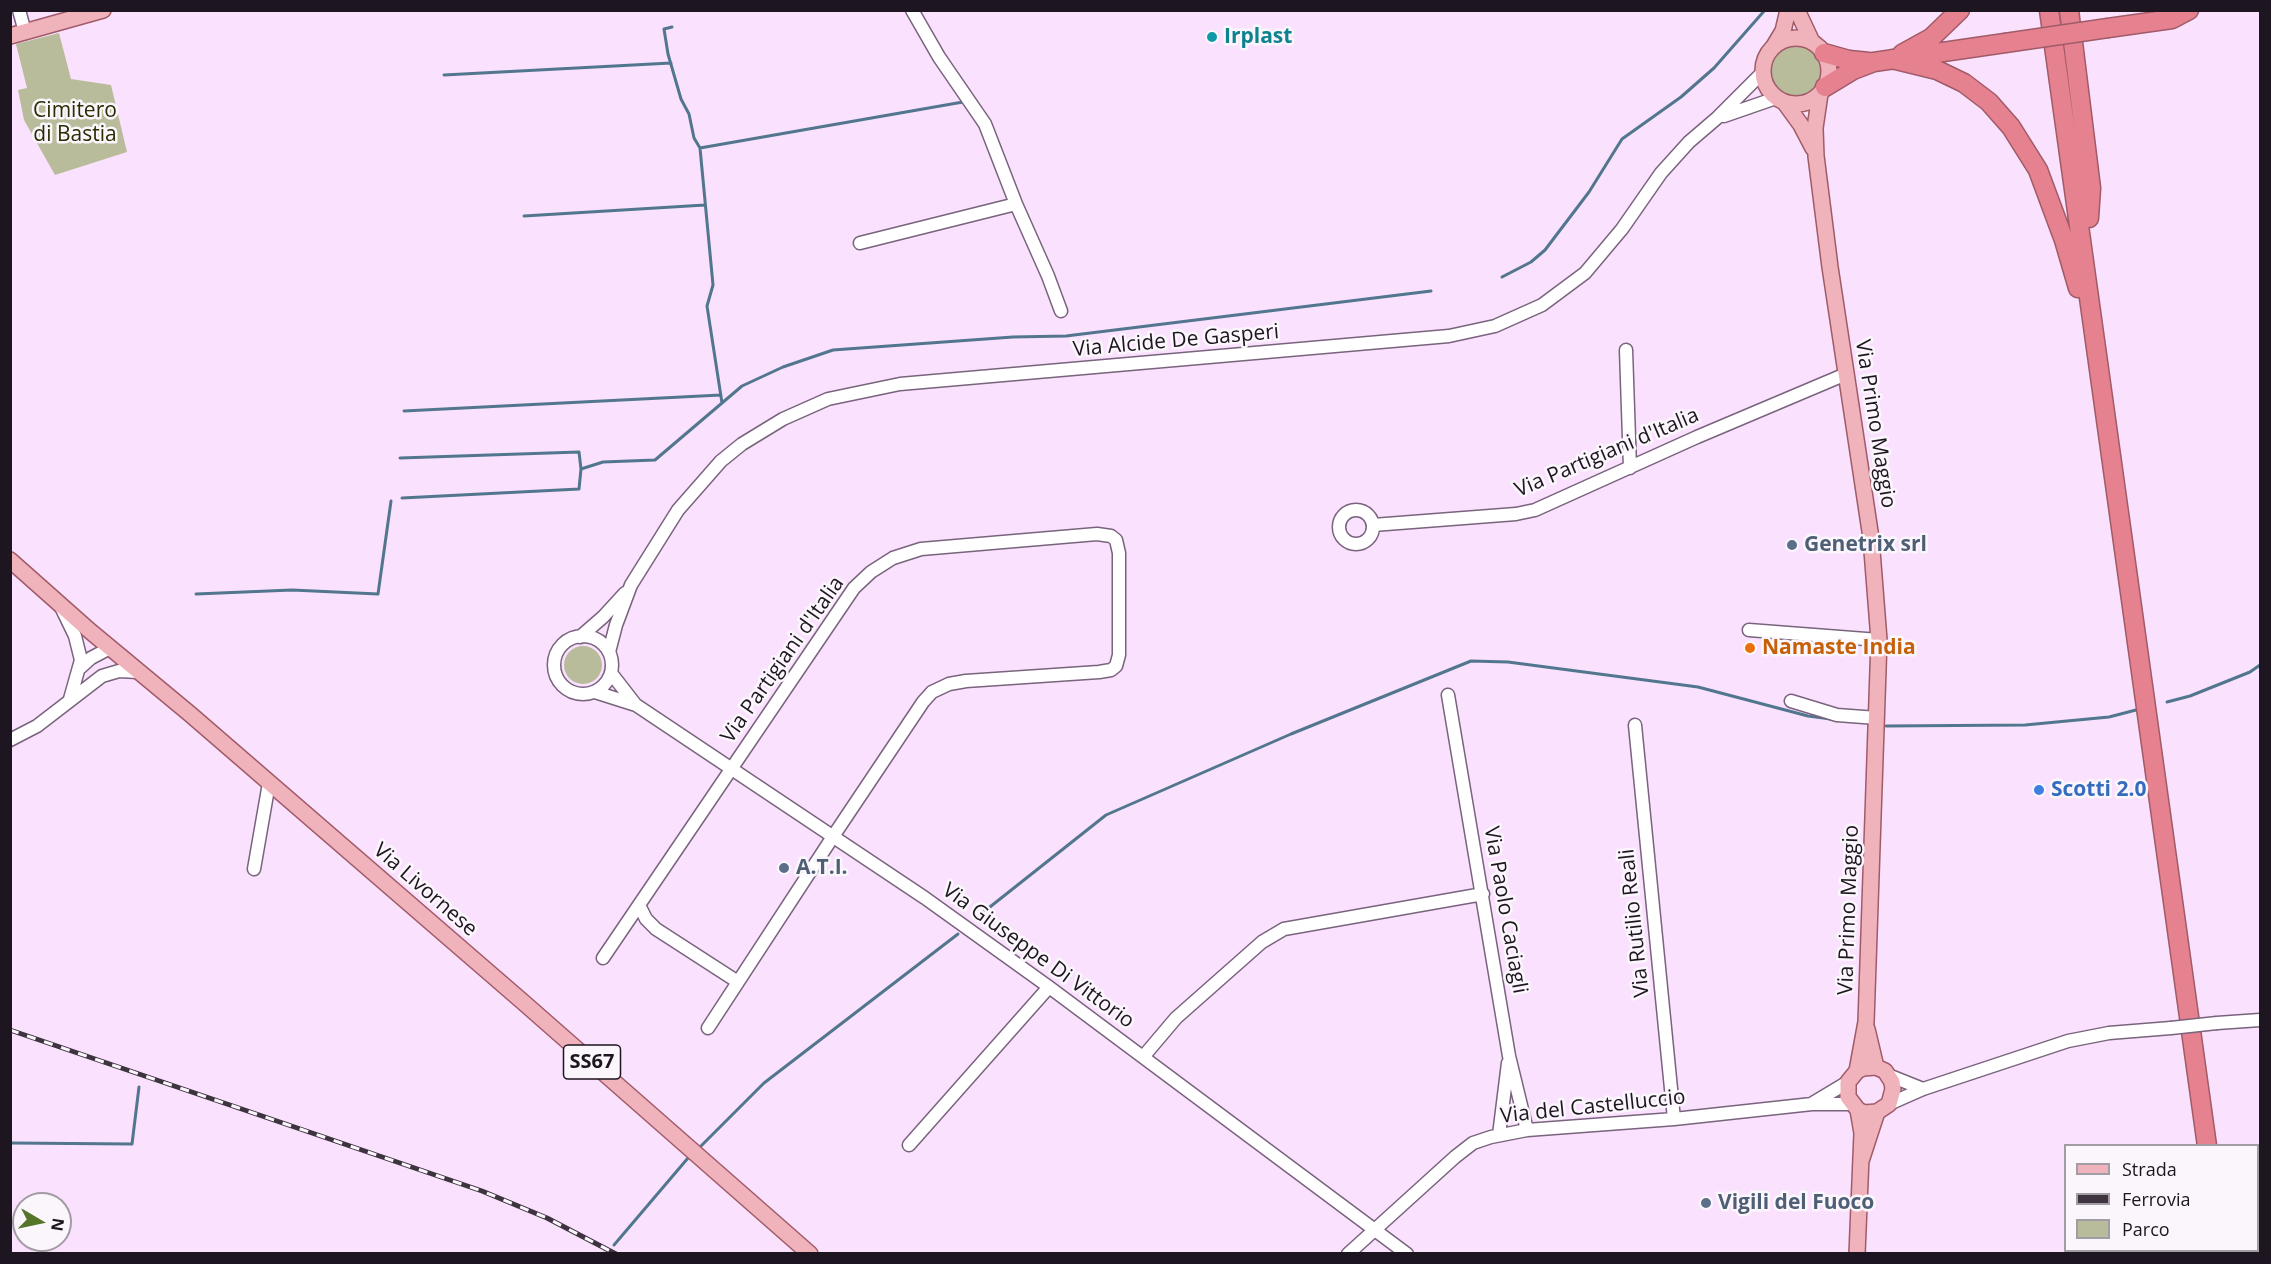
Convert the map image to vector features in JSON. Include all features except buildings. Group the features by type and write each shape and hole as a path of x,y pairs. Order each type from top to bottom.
{"highway":[{"path":"1892,59 1931,38 1960,10"},
{"path":"2049,10 2207,1144"},
{"path":"2061,10 2218,1144"},
{"path":"2069,10 2091,188 2089,218"},
{"path":"1823,91 1853,70 1874,62 2172,19 2189,10"},
{"path":"1818,48 1849,60 1874,62"},
{"path":"1892,59 1937,70 1964,83 1989,102 2011,127 2042,180 2064,240 2096,347"}],"main road":[{"path":"18,34 103,10"},
{"path":"1788,10 1783,31 1767,54 1762,73 1766,87 1780,101 1804,104 1823,91 1829,70 1797,10"},
{"path":"1774,46 1792,38 1818,48"},
{"name":"Via Primo Maggio","path":"1823,91 1815,128 1816,156 1871,538 1879,640 1866,1022 1848,1097 1855,1107 1862,1133 1857,1254"},
{"name":"Via Primo Maggio","path":"1780,101 1802,125 1816,156"},
{"name":"Via Livornese","path":"10,560 810,1254"},
{"name":"Via Primo Maggio","path":"1860,1161 1893,1089 1882,1071 1866,1022"},
{"path":"1852,1076 1863,1068 1882,1071"},
{"path":"1855,1107 1864,1113 1883,1108"}],"street":[{"path":"18,34 19,10"},
{"path":"912,10 939,57 985,124 1061,311"},
{"name":"Via Alcide De Gasperi","path":"580,637 612,608 631,585 678,510 721,461 742,444 783,419 828,399 866,390 928,381 1449,336 1486,328 1518,317 1542,305 1585,273 1622,229 1661,172 1689,142 1762,73"},
{"name":"Via Alcide De Gasperi","path":"1717,118 1780,101"},
{"path":"860,243 1016,204"},
{"path":"1626,350 1630,468"},
{"name":"Via Partigiani d'Italia","path":"1373,525 1534,510 1846,374"},
{"name":"Via Partigiani d'Italia","path":"603,958 854,588 882,565 908,552 939,547 1097,534 1111,536 1119,546 1119,655 1116,666 1105,671 966,681 948,684 932,692 834,835"},
{"name":"Via Alcide De Gasperi","path":"609,652 631,585"},
{"path":"59,604 80,648 81,667 70,699"},
{"path":"1749,630 1879,640"},
{"path":"580,637 592,638 599,641 609,652 612,663 611,673 606,684 595,692 578,694 562,686 554,670 554,661 562,645 568,640 580,637"},
{"path":"81,667 91,658 110,648"},
{"path":"102,676 108,667 110,648"},
{"path":"10,740 37,726 102,676 119,671 138,672"},
{"name":"Via Giuseppe Di Vittorio","path":"611,673 636,705"},
{"name":"Via Giuseppe Di Vittorio","path":"595,692 636,705 834,835 1049,987 1407,1254"},
{"name":"Via Paolo Caciagli","path":"1448,695 1509,1056 1527,1130"},
{"path":"1791,701 1837,715 1877,718"},
{"name":"Via Rutilio Reali","path":"1635,724 1674,1119"},
{"path":"254,869 269,783"},
{"path":"708,1028 834,835"},
{"path":"1143,1057 1176,1018 1262,942 1284,929 1483,894"},
{"path":"639,905 646,919 656,929 738,982"},
{"path":"909,1145 1049,987"},
{"path":"1883,1108 1923,1089 2068,1041 2109,1033 2260,1020"},
{"path":"1499,1135 1509,1056"},
{"path":"1882,1071 1923,1089"},
{"path":"1812,1104 1852,1076"},
{"name":"Via del Castelluccio","path":"1348,1254 1460,1152 1480,1140 1527,1130 1674,1119 1812,1104 1855,1107"}],"green space":[{"name":"Cimitero di Bastia","path":"59,33 71,79 111,85 127,152 55,175 24,120 18,90 27,88 16,44"},
{"path":"1791,43 1801,43 1816,51 1822,60 1824,71 1822,82 1816,91 1801,99 1791,99 1780,94 1773,87 1768,76 1768,66 1773,55 1780,48"},
{"path":"583,646 596,652 602,665 596,678 583,684 570,678 564,665 570,652"}],"waterway":[{"path":"1502,277 1531,262 1545,250 1589,192 1622,139 1681,97 1714,68 1765,10"},
{"path":"672,27 664,29 668,54 681,99 689,114 694,138 700,148 713,285 707,306 722,403"},
{"path":"444,75 671,63"},
{"path":"700,148 963,102"},
{"path":"524,216 705,205"},
{"path":"581,469 603,462 655,460 742,386 783,367 833,350 1013,337 1066,336 1431,291"},
{"path":"404,411 721,395"},
{"path":"400,458 579,452 581,469 579,489 402,498"},
{"path":"196,594 292,590 378,594 391,501"},
{"path":"976,918 1106,815 1291,734 1471,661 1508,662 1698,687 1808,716 1831,719"},
{"path":"2167,702 2190,696 2250,672 2260,665"},
{"path":"1886,726 2025,725 2109,717 2136,710"},
{"path":"701,1146 764,1083 958,934"},
{"path":"10,1143 132,1144 139,1087"},
{"path":"614,1245 688,1158"}],"railway":[{"path":"10,1030 482,1191 547,1218 616,1254"}],"place":[{"name":"Irplast","path":"1212,37"},
{"name":"Genetrix srl","path":"1792,545"},
{"name":"Namaste India","path":"1750,648"},
{"name":"Scotti 2.0","path":"2039,790"},
{"name":"A.T.I.","path":"784,868"},
{"name":"Vigili del Fuoco","path":"1706,1203"}]}
